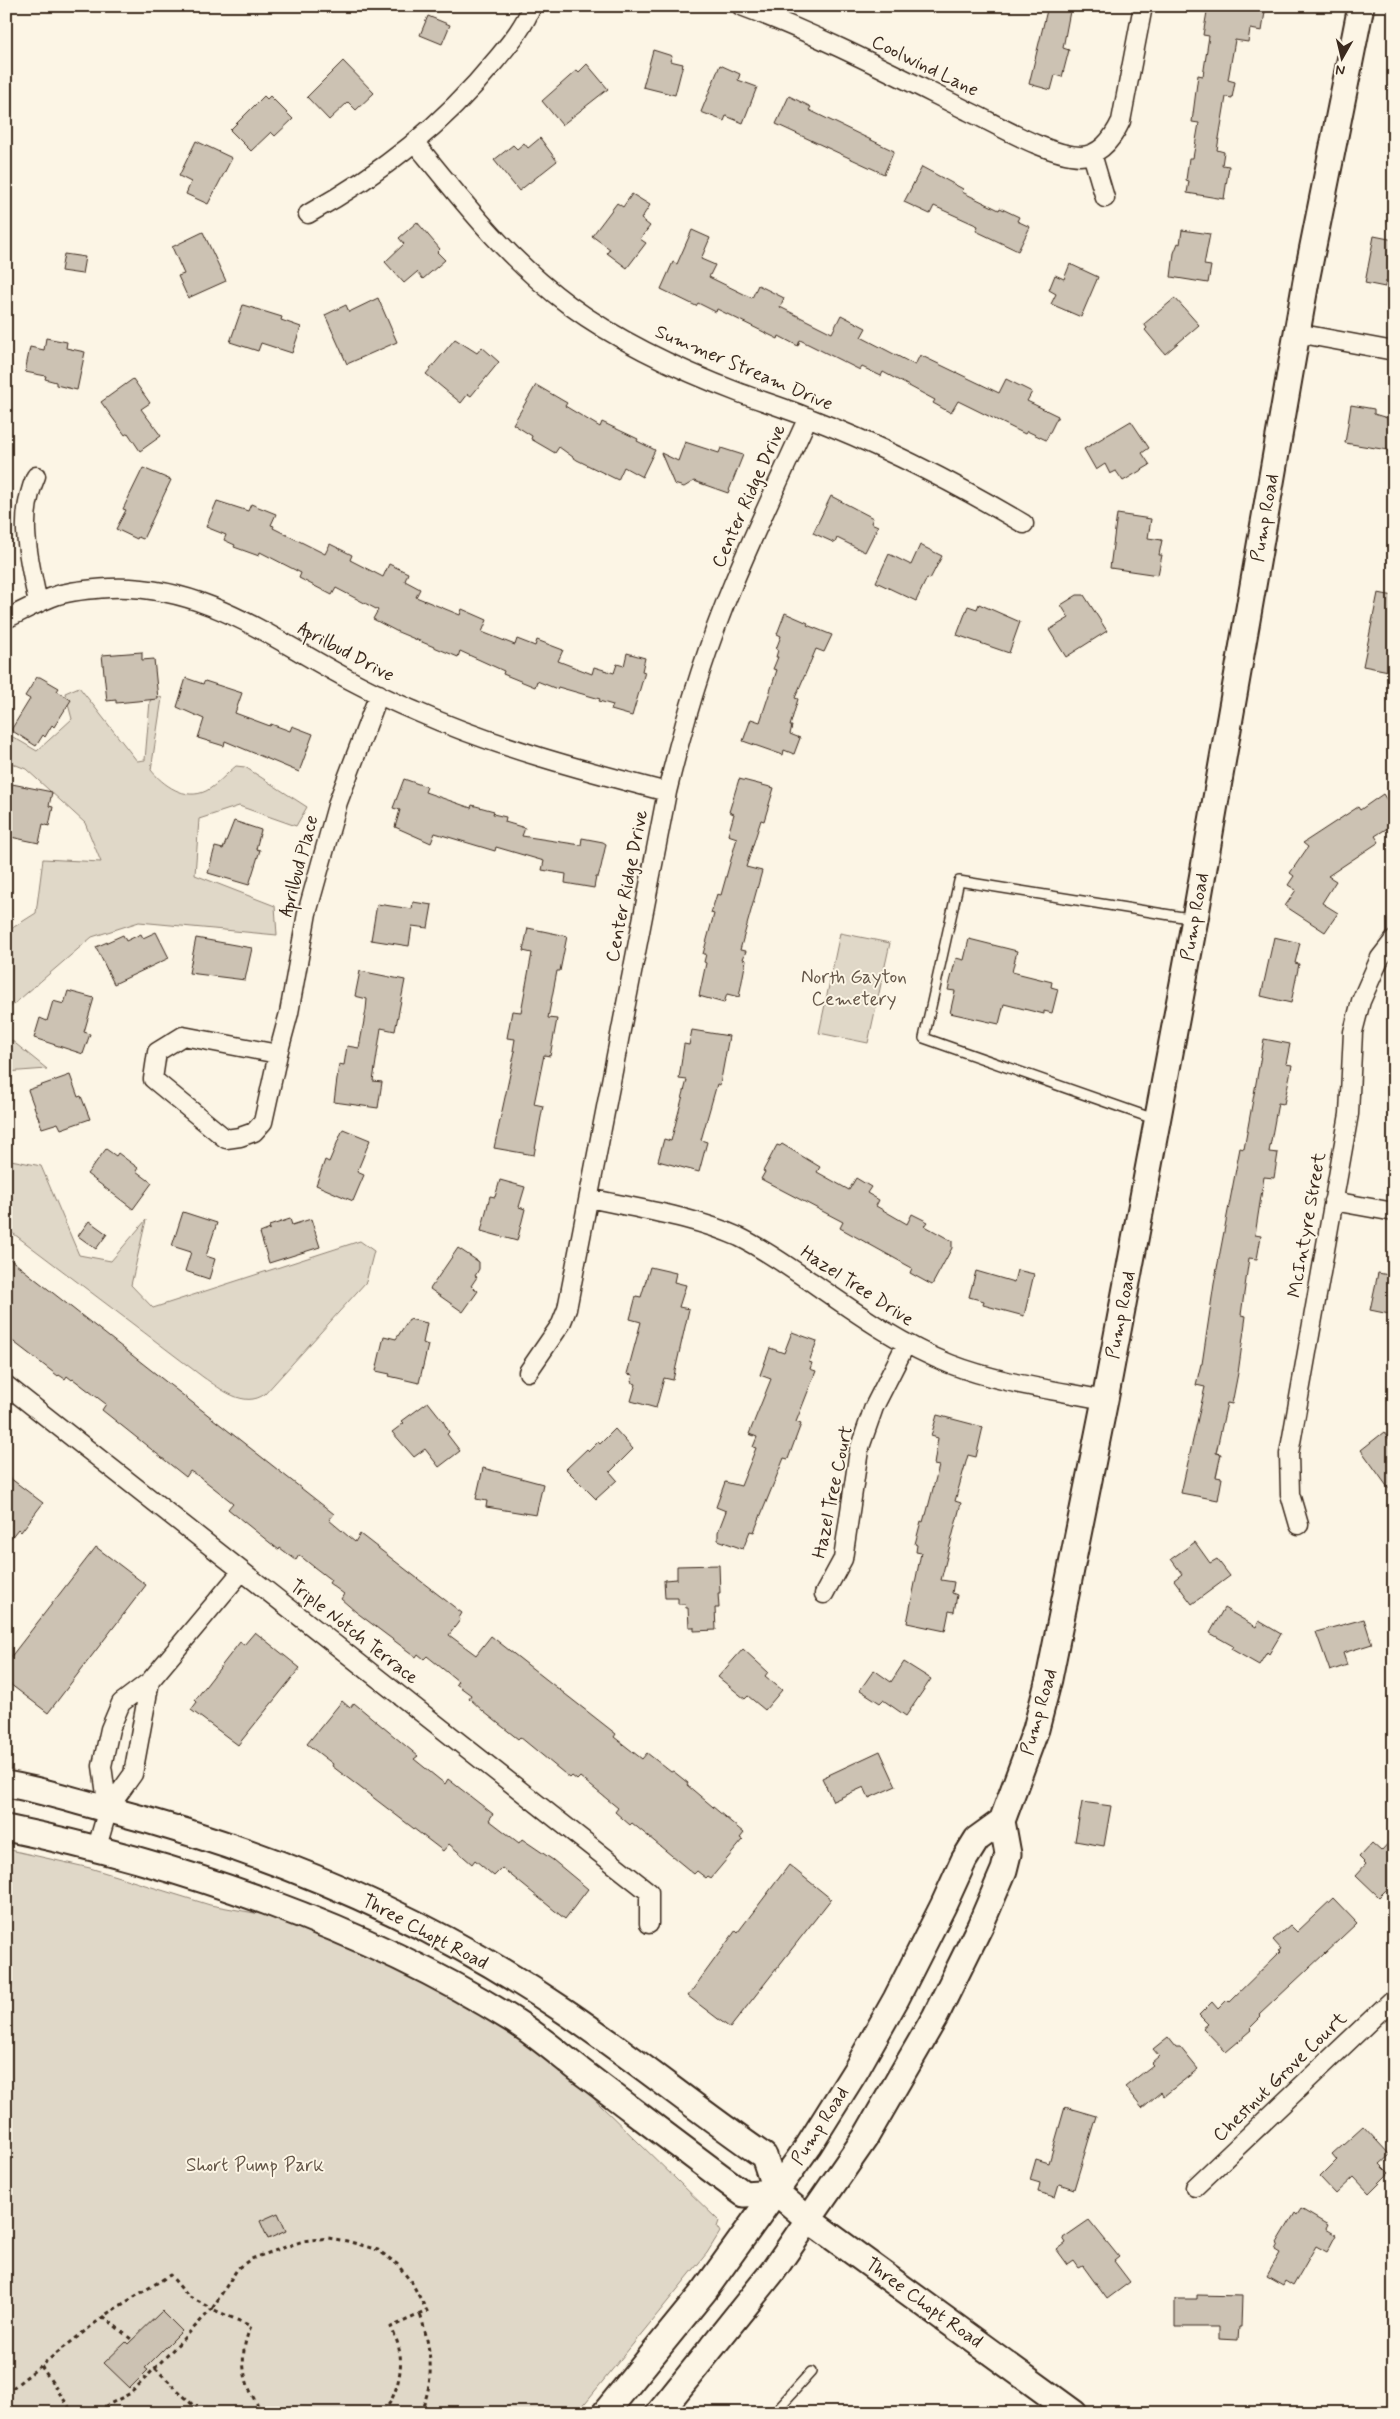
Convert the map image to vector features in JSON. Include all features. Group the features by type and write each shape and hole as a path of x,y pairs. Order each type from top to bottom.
{"main road":[{"name":"Pump Road","path":"605,2413 705,2290 776,2192 828,2115 896,1999 964,1860 977,1839 1002,1821 1036,1729 1049,1679 1106,1400 1195,919 1297,333 1362,6"},
{"name":"Three Chopt Road","path":"6,1784 38,1789 202,1836 275,1862 356,1896 436,1935 508,1976 566,2012 764,2156 776,2192 810,2220 1074,2413"},
{"path":"659,2413 773,2271 810,2220 884,2107 935,2018 980,1926 1008,1854 1002,1821"},
{"name":"Three Chopt Road","path":"6,1828 97,1847 219,1885 327,1926 420,1968 514,2021 744,2194 776,2192"}],"street":[{"path":"308,214 354,188 416,144 478,82 520,30 532,6"},
{"name":"Coolwind Lane","path":"742,6 775,18 840,48 1036,144 1074,155 1092,154"},
{"path":"1105,198 1092,154 1100,150 1115,134 1121,122 1144,6"},
{"name":"Summer Stream Drive","path":"416,144 501,246 539,282 603,328 656,356 738,392 808,417 898,456 1024,524"},
{"path":"1297,333 1394,351"},
{"name":"Center Ridge Drive","path":"528,1372 562,1324 567,1308 667,792 681,732 712,637 733,584 808,417"},
{"path":"36,476 30,491 25,537 38,603"},
{"name":"Aprilbud Drive","path":"6,619 58,595 88,589 144,588 184,596 246,621 350,681 415,712 518,751 667,792"},
{"name":"Aprilbud Place","path":"278,1054 183,1036 157,1052 153,1078 226,1139 254,1132 263,1122 289,1013 310,904 338,802 378,694"},
{"name":"McIntyre Street","path":"1299,1526 1290,1494 1289,1454 1349,1114 1353,1032 1361,1001 1368,984 1380,958 1394,940"},
{"name":"Hazel Tree Drive","path":"588,1198 702,1224 739,1237 769,1254 906,1344 951,1364 992,1377 1106,1400"},
{"path":"1333,1200 1394,1212"},
{"name":"Hazel Tree Court","path":"824,1594 843,1559 855,1470 862,1441 874,1407 906,1344"},
{"name":"Triple Notch Terrace","path":"6,1384 649,1892 649,1924"},
{"path":"108,1809 102,1766 110,1729 121,1703 150,1681 242,1571"},
{"path":"97,1847 108,1809 133,1774 150,1681"},
{"name":"Chestnut Grove Court","path":"1195,2187 1394,1998"}],"lane":[{"path":"1157,1120 924,1038 959,880 1195,919"},
{"path":"774,2413 811,2372"}],"path":[{"path":"92,2413 131,2393 212,2309 238,2268 251,2259 303,2241 328,2238 347,2241 378,2250 397,2264 412,2283 427,2311 391,2327 400,2350 399,2371 395,2391 388,2407 382,2413"},
{"path":"6,2393 103,2316 170,2275 188,2296 251,2326 245,2341 244,2379 262,2413"},
{"path":"420,2314 431,2353 431,2373 428,2392 420,2413"},
{"path":"103,2316 132,2340"},
{"path":"40,2366 73,2413"},
{"path":"155,2368 201,2413"}],"green space":[{"path":"79,687 137,761 145,760 150,701 155,695 162,698 151,770 175,790 183,793 198,794 214,786 236,766 245,767 307,807 296,826 239,806 199,819 195,875 275,906 277,935 139,922 92,937 6,1011 6,932 36,913 43,859 101,862 85,823 26,769 6,761 6,733 37,751 72,719 65,693"},
{"name":"North Gayton Cemetery","path":"840,933 890,943 868,1043 819,1033"},
{"path":"6,1036 47,1069 6,1072"},
{"path":"6,1159 41,1166 79,1255 111,1261 146,1220 131,1285 153,1308 360,1241 374,1251 366,1282 265,1394 249,1399 233,1396 203,1377 6,1228"},
{"name":"Short Pump Park","path":"6,1849 90,1868 210,1905 327,1926 514,2021 719,2221 717,2227 720,2232 707,2253 577,2413 6,2413"}],"building":[{"path":"1048,6 1071,6 1063,48 1069,50 1062,77 1055,75 1051,90 1029,84"},
{"path":"1208,6 1241,6 1240,8 1265,12 1262,31 1250,29 1248,42 1235,40 1228,80 1235,82 1232,98 1226,97 1217,150 1224,152 1222,165 1229,166 1224,199 1187,193 1189,181 1186,180 1189,158 1193,158 1199,123 1192,122 1198,75 1203,76 1209,36 1203,35"},
{"path":"428,16 450,25 442,44 420,35"},
{"path":"653,50 672,56 670,61 683,64 675,95 643,87"},
{"path":"343,61 374,93 356,110 348,102 329,120 307,97"},
{"path":"587,64 608,89 562,125 542,101 577,70 579,72"},
{"path":"720,65 740,74 738,80 757,87 743,123 726,116 724,121 701,112"},
{"path":"264,96 267,99 270,96 293,119 275,136 271,132 251,151 230,130"},
{"path":"789,96 811,107 809,110 894,151 884,174 776,124"},
{"path":"540,138 557,161 519,191 494,160 513,145 517,149 524,143 528,148"},
{"path":"196,141 232,158 208,204 186,194 191,182 179,176"},
{"path":"922,167 963,189 962,192 999,210 1000,208 1019,217 1017,221 1030,227 1018,251 976,231 978,226 934,206 930,214 904,202"},
{"path":"632,194 650,205 641,219 650,226 640,239 646,243 627,268 607,253 610,249 592,236 617,203 623,207"},
{"path":"417,222 440,249 437,252 445,260 423,279 417,272 404,283 385,262 404,244 399,238"},
{"path":"692,230 710,238 701,259 715,265 709,277 752,298 758,285 784,298 780,307 832,333 841,315 866,328 861,337 915,365 920,355 999,393 1006,379 1032,392 1027,401 1058,416 1046,440 1027,431 1025,434 958,401 951,413 933,403 935,400 883,372 881,376 862,367 860,370 800,340 798,346 779,336 778,339 717,309 716,312 698,303 696,306 661,289 673,262 677,264"},
{"path":"1182,230 1210,234 1204,265 1211,266 1208,283 1171,277 1174,253 1178,243 1180,244"},
{"path":"203,232 226,281 188,298 178,276 184,274 172,247"},
{"path":"1374,236 1394,240 1394,283 1386,281 1385,287 1365,283"},
{"path":"64,254 85,257 82,274 61,271"},
{"path":"1070,264 1098,277 1081,317 1051,304 1056,294 1049,290 1055,275 1064,279"},
{"path":"378,298 397,342 347,364 325,315 346,305 349,312"},
{"path":"1175,298 1199,325 1165,354 1145,330 1147,328 1144,324"},
{"path":"243,305 282,317 281,320 301,327 292,353 261,343 258,351 230,342"},
{"path":"46,338 67,342 66,348 85,352 77,390 56,385 56,382 45,379 46,376 25,372 30,347 44,350"},
{"path":"455,339 477,353 482,347 499,362 471,396 468,394 461,403 426,374"},
{"path":"133,379 150,403 141,409 161,436 140,451 128,433 125,435 101,402"},
{"path":"536,385 567,403 565,406 600,427 602,422 638,439 637,441 655,450 642,477 624,467 618,480 577,460 559,447 555,453 531,439 532,436 513,424"},
{"path":"1351,405 1374,409 1374,414 1394,420 1394,451 1345,443"},
{"path":"1131,421 1149,448 1142,453 1150,465 1123,481 1116,471 1110,474 1105,464 1096,470 1084,449"},
{"path":"685,442 719,453 721,448 743,455 728,493 694,481 684,487 674,484 661,453 678,461"},
{"path":"143,468 171,480 143,539 138,537 137,539 116,529 126,510 123,509"},
{"path":"831,496 873,518 871,523 878,526 865,552 837,538 835,543 813,533"},
{"path":"217,501 248,511 251,504 276,514 271,525 274,526 273,528 325,554 330,544 352,555 350,560 383,577 389,564 408,573 405,581 420,589 416,597 460,615 462,609 487,620 482,632 515,645 517,639 535,646 537,640 563,650 558,661 592,674 594,667 614,673 617,664 624,666 627,653 645,658 642,671 645,672 632,716 611,710 613,705 599,701 600,699 558,687 557,689 537,681 535,687 503,674 504,671 460,651 458,657 398,632 373,619 378,610 336,588 332,595 299,578 301,573 260,552 259,556 234,547 235,545 224,540 226,535 206,527"},
{"path":"1117,514 1151,519 1148,538 1162,540 1159,555 1162,555 1158,575 1110,568"},
{"path":"920,545 942,556 930,579 927,578 916,601 876,582 889,554 911,565"},
{"path":"1378,593 1394,596 1394,672 1363,666"},
{"path":"1077,595 1084,595 1107,631 1066,657 1049,630 1069,618 1061,605"},
{"path":"979,604 1020,622 1009,653 957,635 968,606 977,609"},
{"path":"785,613 808,623 807,625 832,635 824,652 816,649 795,698 798,699 790,726 792,726 790,734 800,738 794,754 784,750 783,755 743,741 751,719 760,722 777,670 773,669 778,657 776,657 778,650 776,649 781,636 777,634"},
{"path":"142,652 142,660 154,659 158,699 116,703 116,700 107,701 102,655"},
{"path":"37,677 59,688 57,691 71,700 54,727 52,725 45,737 43,735 36,746 11,730 30,699 25,696"},
{"path":"186,678 203,684 205,681 242,693 235,713 270,726 271,724 290,731 292,726 313,734 299,772 225,741 224,746 198,738 204,719 177,707"},
{"path":"404,779 427,787 425,792 471,808 472,805 494,811 493,814 506,817 505,822 525,828 522,836 581,845 582,838 603,842 606,844 594,888 565,883 566,874 542,870 544,861 496,847 495,851 435,833 431,843 395,827 400,810 393,808"},
{"path":"739,779 774,788 764,821 761,820 746,867 762,871 740,950 746,951 743,959 746,960 739,997 727,994 724,1003 699,996 706,963 704,962 706,954 703,954 714,914 711,913 717,894 721,895 737,838 728,835 734,814 729,812"},
{"path":"12,784 52,792 49,806 53,807 49,826 43,824 39,843 6,836 6,812"},
{"path":"1383,794 1394,811 1394,824 1375,836 1379,842 1328,876 1336,881 1322,903 1338,913 1325,932 1285,906 1296,890 1288,885 1294,876 1290,873 1308,847 1303,843 1358,807 1360,810"},
{"path":"234,821 261,830 256,849 260,850 249,885 208,873 215,847 223,849"},
{"path":"413,902 432,905 428,928 412,926 409,946 371,940 377,904 412,909"},
{"path":"528,928 567,936 560,971 557,971 548,1018 557,1019 550,1056 544,1055 534,1104 543,1106 534,1155 494,1148 515,1051 513,1051 515,1039 507,1038 512,1011 521,1012 532,953 523,951"},
{"path":"156,932 169,958 114,984 96,947 123,935 126,941 141,934 143,938"},
{"path":"1274,937 1300,943 1295,963 1299,964 1291,1003 1261,996"},
{"path":"196,938 252,948 245,980 189,973"},
{"path":"969,939 1017,951 1012,972 1052,982 1051,987 1058,989 1052,1013 1044,1011 1044,1014 1004,1004 999,1024 950,1013 955,991 948,990 956,958 964,960"},
{"path":"360,971 405,980 395,1031 381,1028 373,1081 382,1082 378,1108 334,1102 339,1064 344,1065 347,1046 359,1048 367,999 355,996"},
{"path":"68,991 94,998 84,1032 90,1034 83,1054 34,1038 40,1018 47,1021 53,1001 64,1004"},
{"path":"692,1030 729,1036 720,1085 717,1084 701,1140 707,1142 699,1172 658,1161 664,1139 671,1141 687,1080 679,1079 684,1044 689,1045"},
{"path":"1264,1039 1290,1044 1286,1064 1292,1065 1284,1104 1278,1103 1269,1152 1278,1153 1274,1178 1264,1177 1255,1235 1261,1236 1257,1259 1249,1258 1241,1315 1246,1316 1238,1373 1232,1404 1227,1403 1216,1453 1221,1454 1216,1477 1222,1478 1218,1500 1181,1493 1205,1387 1196,1385 1202,1364 1214,1284 1240,1148 1244,1149"},
{"path":"70,1075 78,1097 81,1096 90,1119 61,1129 58,1123 42,1128 28,1090"},
{"path":"343,1129 370,1140 357,1172 364,1175 353,1201 316,1185 325,1160 329,1162"},
{"path":"782,1144 820,1167 817,1172 849,1190 856,1178 871,1187 867,1193 879,1200 876,1206 907,1224 912,1214 928,1222 925,1226 952,1241 952,1248 932,1285 910,1273 912,1268 840,1228 843,1222 761,1179 765,1172 763,1171 777,1145 780,1146"},
{"path":"106,1149 116,1156 118,1153 138,1168 136,1171 152,1183 133,1209 87,1174"},
{"path":"500,1180 525,1187 519,1207 525,1209 517,1241 481,1231 490,1196 495,1197"},
{"path":"183,1212 217,1223 206,1256 215,1259 209,1279 185,1271 191,1252 172,1246"},
{"path":"290,1219 292,1225 311,1219 320,1247 269,1263 260,1233 270,1229 269,1226"},
{"path":"89,1221 107,1234 96,1249 78,1236"},
{"path":"458,1248 479,1262 479,1269 475,1276 477,1277 471,1286 478,1291 463,1312 430,1289"},
{"path":"6,1256 334,1514 329,1520 355,1542 360,1534 462,1613 459,1618 460,1620 449,1635 476,1655 491,1636 616,1734 614,1737 642,1759 647,1753 688,1783 687,1785 744,1833 740,1838 743,1840 711,1878 708,1876 706,1878 697,1871 694,1874 632,1823 630,1825 615,1812 618,1808 580,1777 577,1780 572,1776 570,1778 520,1737 518,1739 484,1712 469,1698 471,1695 456,1684 458,1681 427,1656 424,1659 418,1654 416,1657 356,1612 341,1599 344,1594 329,1583 331,1580 299,1555 296,1560 280,1548 279,1550 228,1509 233,1503 200,1477 190,1471 186,1477 102,1410 106,1404 73,1379 67,1376 65,1379 58,1376 6,1336"},
{"path":"650,1267 676,1273 674,1282 686,1285 679,1307 689,1309 673,1380 664,1378 656,1408 631,1401 636,1384 631,1382 633,1375 627,1374 641,1322 630,1319 636,1296 641,1297"},
{"path":"1017,1270 1034,1274 1024,1316 983,1305 984,1301 969,1297 976,1271 1014,1282"},
{"path":"1378,1273 1394,1276 1394,1315 1370,1310"},
{"path":"409,1319 427,1323 423,1343 428,1345 419,1383 376,1371 384,1336 396,1339"},
{"path":"792,1332 817,1341 809,1362 812,1363 810,1369 816,1371 796,1422 801,1424 788,1459 784,1458 754,1532 750,1531 743,1549 718,1540 718,1532 726,1511 716,1507 725,1482 741,1486 756,1448 753,1447 757,1437 749,1434 771,1379 760,1375 770,1348 784,1353"},
{"path":"428,1402 443,1421 449,1432 447,1434 460,1451 439,1467 425,1449 414,1457 392,1432 404,1423 402,1421"},
{"path":"937,1415 983,1427 976,1457 968,1455 955,1501 961,1503 941,1580 954,1582 952,1593 957,1595 954,1612 949,1611 945,1631 907,1623 921,1553 916,1552 917,1545 915,1544 921,1521 923,1522 926,1515 939,1466 934,1465 938,1438 931,1436"},
{"path":"615,1429 633,1449 610,1472 617,1480 596,1499 566,1469 587,1449 589,1451 598,1442 600,1444"},
{"path":"1384,1432 1394,1445 1394,1496 1361,1450"},
{"path":"483,1468 543,1484 536,1515 486,1507 487,1501 476,1499"},
{"path":"6,1475 43,1503 21,1532 18,1529 6,1544"},
{"path":"1195,1542 1210,1563 1217,1559 1230,1576 1192,1604 1174,1580 1182,1574 1171,1559"},
{"path":"96,1547 146,1585 48,1713 6,1681 6,1663"},
{"path":"719,1565 720,1593 718,1593 719,1608 715,1608 716,1630 694,1631 694,1627 689,1627 688,1608 686,1608 685,1604 678,1604 678,1598 665,1598 664,1580 677,1579 677,1566"},
{"path":"1224,1608 1256,1627 1259,1621 1281,1634 1269,1654 1267,1652 1259,1665 1231,1649 1233,1646 1210,1633"},
{"path":"1364,1619 1372,1644 1343,1653 1347,1665 1330,1671 1316,1632"},
{"path":"255,1632 300,1668 238,1745 191,1710 197,1702 195,1700 240,1642 244,1645"},
{"path":"743,1649 768,1672 765,1676 782,1690 765,1710 748,1696 745,1699 718,1677"},
{"path":"904,1662 931,1679 906,1716 883,1700 880,1703 860,1690 874,1670 891,1682"},
{"path":"342,1701 350,1708 354,1703 418,1756 414,1759 445,1784 448,1779 493,1814 489,1820 519,1843 522,1839 553,1860 588,1889 565,1919 502,1868 494,1876 475,1860 472,1864 449,1844 443,1851 332,1766 333,1764 307,1744"},
{"path":"880,1751 896,1786 869,1798 864,1787 833,1801 822,1778"},
{"path":"1082,1802 1111,1806 1104,1846 1075,1841"},
{"path":"1394,1837 1394,1882 1379,1897 1356,1875 1366,1864 1359,1857 1372,1843 1381,1851"},
{"path":"789,1865 831,1899 730,2028 688,1996 736,1930 738,1932"},
{"path":"1333,1898 1357,1923 1259,2015 1261,2017 1250,2028 1252,2030 1226,2052 1203,2028 1208,2024 1199,2015 1212,2002 1218,2009 1227,2000 1229,2002 1280,1952 1278,1951 1281,1949 1273,1940 1290,1925 1297,1932"},
{"path":"1168,2037 1176,2047 1180,2047 1198,2069 1164,2096 1161,2092 1142,2108 1125,2087 1153,2065 1151,2063 1159,2056 1153,2049"},
{"path":"1065,2107 1096,2116 1074,2189 1059,2184 1055,2197 1038,2192 1040,2183 1030,2180 1036,2159 1049,2163"},
{"path":"1363,2126 1390,2155 1380,2164 1389,2173 1369,2193 1354,2177 1336,2194 1320,2177 1337,2160 1332,2154"},
{"path":"1301,2209 1328,2225 1326,2229 1336,2235 1327,2252 1316,2246 1293,2286 1285,2281 1283,2285 1267,2276 1280,2253 1275,2250 1277,2243 1295,2213 1297,2215"},
{"path":"278,2213 286,2231 268,2239 260,2221"},
{"path":"1089,2220 1119,2257 1114,2261 1130,2282 1107,2299 1083,2266 1079,2268 1074,2261 1068,2265 1057,2250 1066,2243 1063,2238"},
{"path":"1197,2295 1242,2296 1241,2327 1239,2327 1238,2340 1219,2339 1219,2327 1175,2327 1175,2299 1197,2299"},
{"path":"162,2311 182,2331 145,2368 148,2370 130,2388 104,2363 126,2342 128,2344"}]}
